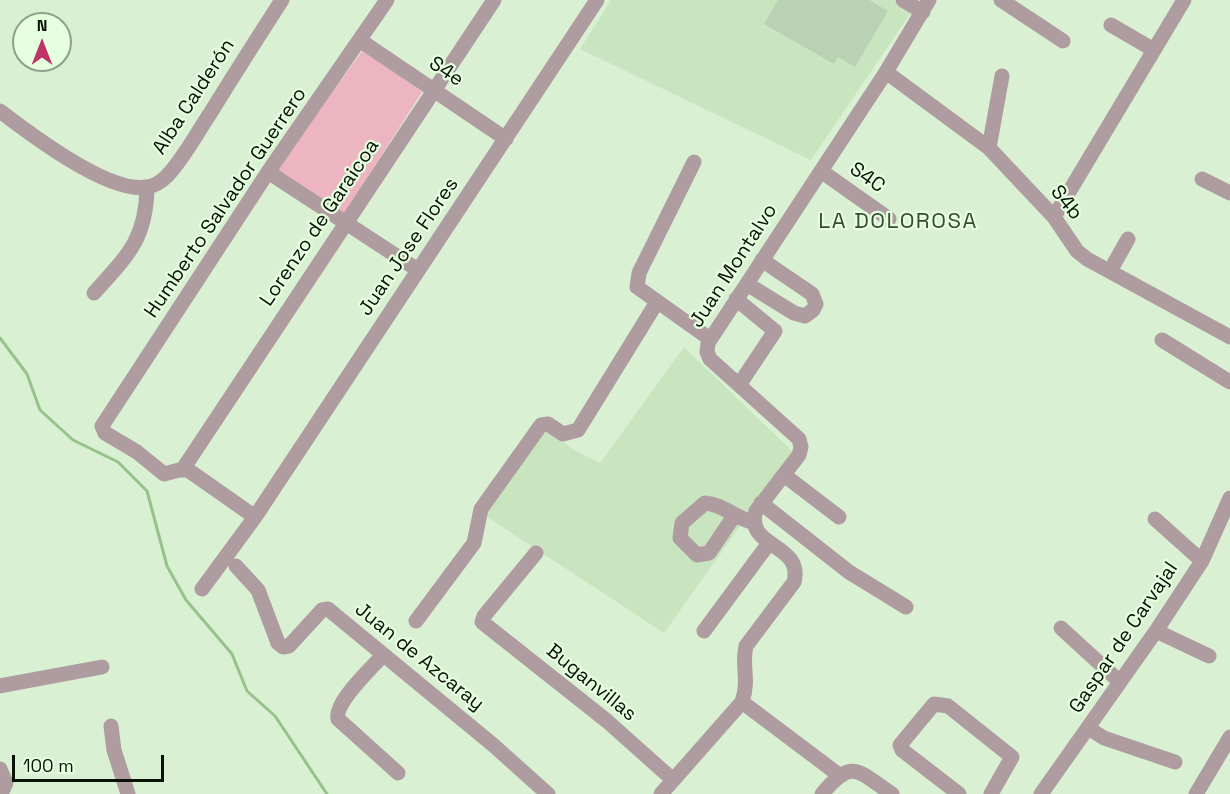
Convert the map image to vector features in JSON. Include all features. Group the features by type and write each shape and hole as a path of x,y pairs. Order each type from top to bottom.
{"street":[{"name":"Alba Calderón","path":"147,188 167,176 282,0"},
{"name":"Humberto Salvador Guerrero","path":"183,469 164,474 137,452 103,430 102,426 268,172 361,41 387,0"},
{"name":"Lorenzo de Garaicoa","path":"183,469 494,0"},
{"name":"Juan Jose Flores","path":"202,589 255,517 597,0"},
{"path":"903,0 926,6"},
{"path":"1001,0 1063,41"},
{"path":"1054,217 1184,0"},
{"name":"Juan Montalvo","path":"752,522 762,503 799,455 801,447 799,439 710,359 707,352 710,339 886,72 926,6"},
{"path":"1111,25 1154,50"},
{"name":"S4e","path":"361,41 506,139"},
{"name":"S4b","path":"886,72 989,148 1054,217 1077,251 1230,337"},
{"path":"989,148 1002,76"},
{"path":"0,111 49,149 69,160 126,186 147,188 140,233 133,249 94,293"},
{"path":"694,162 637,280 637,287 710,339"},
{"name":"S4C","path":"820,171 889,219"},
{"path":"268,172 418,270"},
{"path":"1202,179 1230,193"},
{"path":"1110,271 1128,239"},
{"path":"747,284 794,313 805,316 813,310 816,304 812,294 762,260"},
{"path":"736,299 775,331 739,385"},
{"path":"416,621 474,543 481,509 541,425 548,424 563,434 578,430 657,302"},
{"path":"1162,340 1230,382"},
{"path":"183,469 255,517"},
{"path":"784,475 838,517"},
{"name":"Gaspar de Carvajal","path":"1041,794 1156,631 1202,561 1230,498"},
{"path":"762,503 849,572 906,607"},
{"path":"661,794 742,702 747,688 743,656 746,646 794,582 797,570 794,561 769,543 756,530 752,522 734,516"},
{"path":"1155,519 1202,561"},
{"path":"704,631 769,543"},
{"name":"Buganvillas","path":"536,553 482,620 672,779"},
{"name":"Juan de Azcaray","path":"236,566 258,590 278,643 283,647 289,646 322,610 328,609 492,744 548,794"},
{"path":"1061,628 1120,682"},
{"path":"1156,631 1209,656"},
{"path":"383,656 340,704 337,714 338,719 398,773"},
{"path":"0,686 102,667"},
{"path":"742,702 844,772"},
{"path":"959,794 902,750 900,745 934,704 948,706 1012,757 991,794"},
{"path":"111,726 114,750 128,794"},
{"path":"1088,728 1104,738 1175,762"},
{"path":"1197,794 1230,737"},
{"path":"0,769 6,783 1,794"},
{"path":"822,794 844,772 857,770 892,794"}],"shaded area":[{"path":"611,0 893,0 912,11 811,160 580,49"},
{"path":"363,50 422,92 344,214 275,171"},
{"path":"684,347 793,452 664,633 481,513 542,426 574,450 600,463"}],"building":[{"path":"778,0 869,0 888,11 855,67 838,57 834,64 764,24"}],"waterway":[{"path":"0,338 27,374 40,410 73,440 118,462 147,491 167,566 186,600 232,654 247,691 275,716 327,794"}],"district":[{"name":"LA DOLOROSA","path":"898,222"}]}
